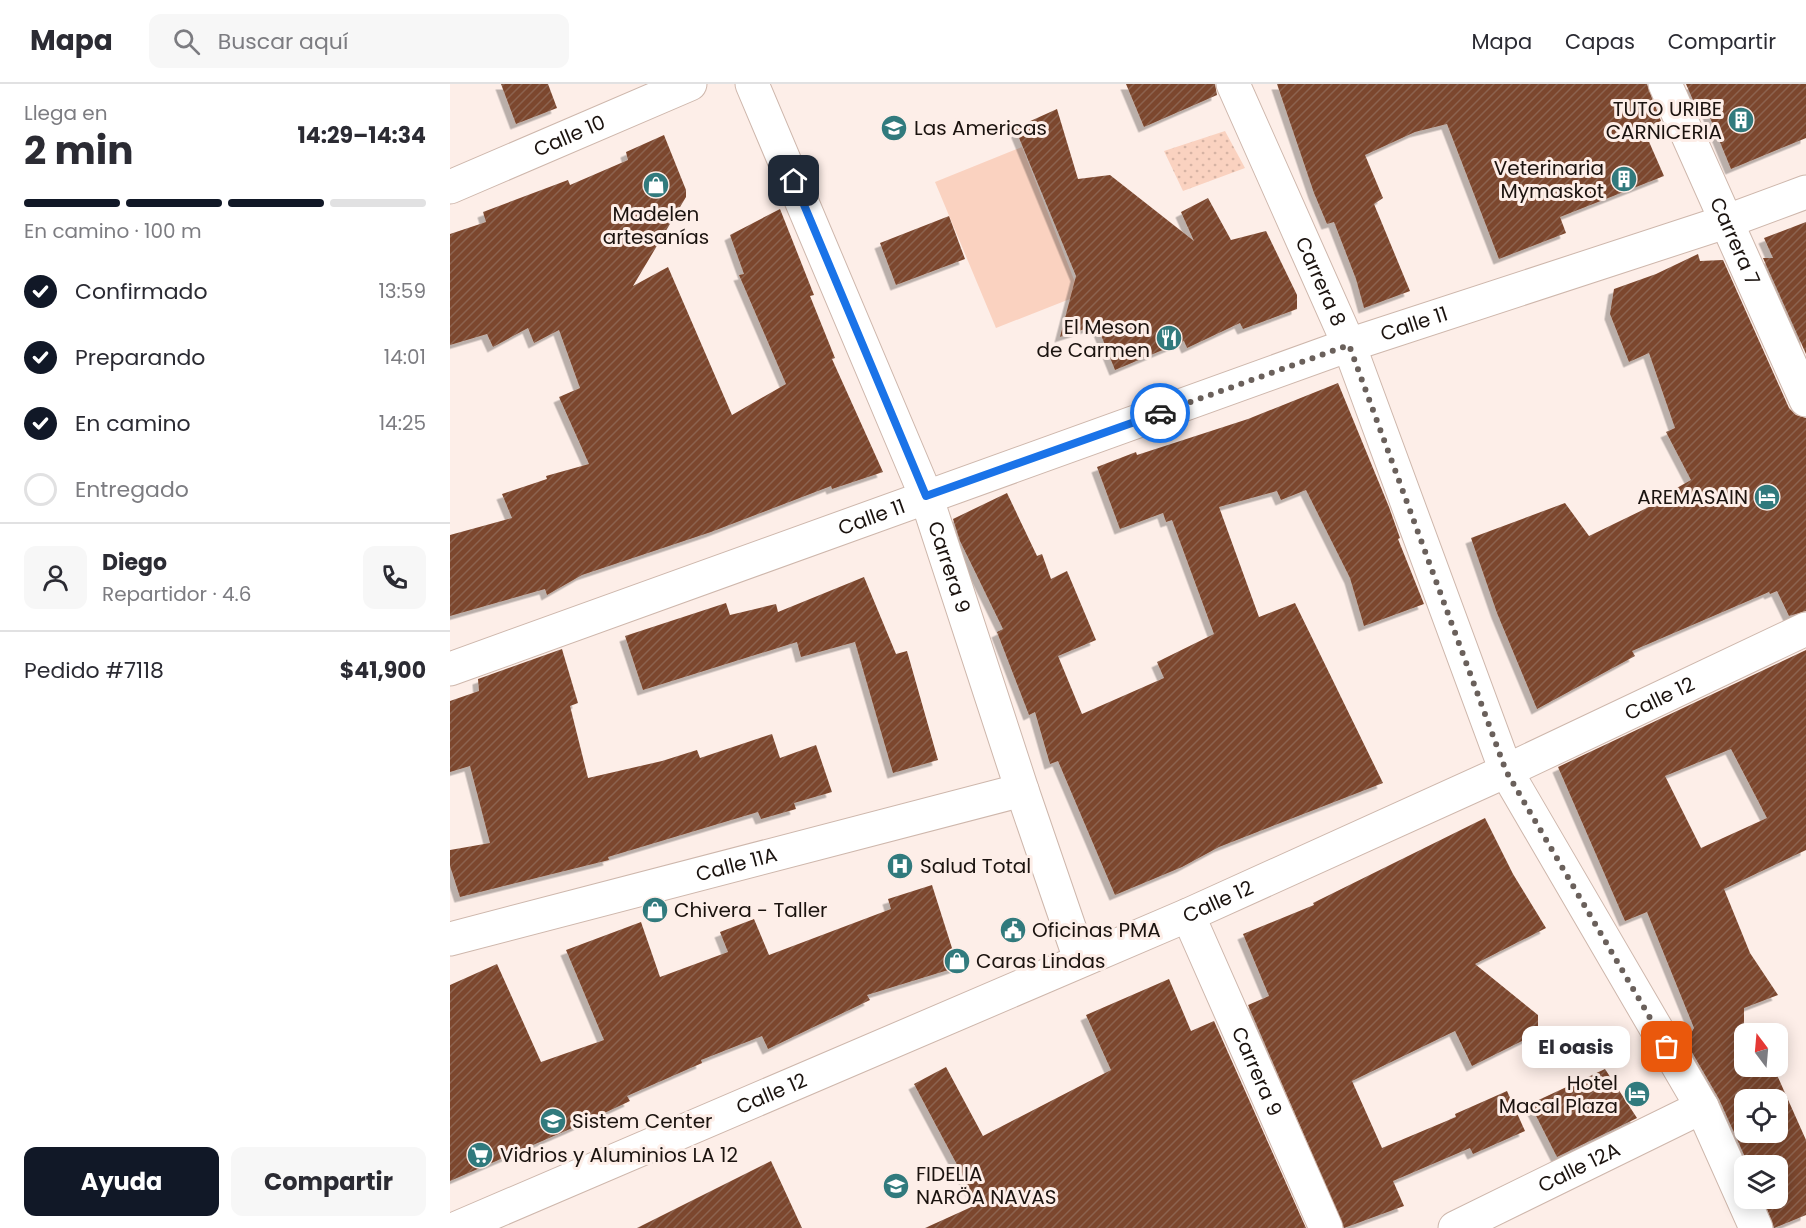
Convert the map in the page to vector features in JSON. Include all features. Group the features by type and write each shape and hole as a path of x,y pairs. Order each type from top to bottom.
{"street":[{"name":"Calle 10","path":"450,186 690,84"},
{"name":"Carrera 9","path":"752,84 926,496 1080,959"},
{"name":"Carrera 8","path":"1233,84 1349,345 1506,771 1702,1107 1756,1228"},
{"name":"Carrera 7","path":"1665,84 1806,400"},
{"name":"Calle 11","path":"450,669 1349,345 1725,222 1806,192"},
{"name":"Calle 12","path":"457,1228 1080,959 1188,915 1506,771 1806,629"},
{"name":"Calle 11A","path":"450,939 1022,790"},
{"name":"Carrera 9","path":"1188,915 1326,1228"},
{"name":"Calle 12A","path":"1455,1228 1702,1107"}],"shaded area":[{"path":"1225,131 1245,168 1183,191 1164,151"},
{"path":"1022,147 1080,295 996,328 935,182"}],"building":[{"path":"501,84 548,84 557,108 516,124"},
{"path":"1126,84 1215,84 1217,95 1144,127"},
{"path":"1277,84 1647,84 1661,121 1643,128 1664,176 1560,217 1566,233 1499,259 1447,124 1415,132 1365,155 1383,198 1374,204 1410,291 1364,308 1356,279 1334,222 1327,224 1314,193"},
{"name":"TUTO URIBE CARNICERIA","path":"1686,84 1806,84 1806,138 1731,169 1704,103 1696,107"},
{"path":"1057,109 1078,179 1110,175 1194,241 1181,212 1208,198 1231,240 1266,231 1297,295 1297,309 1243,329 1240,323 1187,348 1184,341 1115,370 1097,325 1060,337 1076,276 1015,128"},
{"path":"664,135 686,190 686,197 633,286 668,267 732,415 786,384 739,275 744,274 730,235 780,209 814,295 810,296 835,358 832,359 883,472 832,489 831,486 711,532 582,575 547,595 545,589 450,616 450,535 512,518 502,494 547,479 546,476 589,464 559,397 580,388 559,330 534,343 528,328 493,347 487,334 450,345 450,234 486,222 483,212 568,180 570,185 628,160 626,152"},
{"path":"949,216 965,259 896,285 880,243"},
{"path":"1806,222 1806,354 1763,258 1773,258 1764,238"},
{"path":"1698,254 1700,261 1723,260 1789,408 1796,415 1806,418 1806,611 1789,616 1777,591 1770,594 1769,592 1632,651 1635,656 1537,709 1497,613 1471,538 1565,503 1589,536 1653,505 1652,502 1691,480 1666,432 1675,428 1649,353 1629,362 1610,314 1614,289 1656,274"},
{"path":"1338,383 1389,507 1400,538 1398,539 1424,604 1364,626 1350,578 1306,490 1281,500 1277,491 1219,507 1259,617 1295,603 1383,783 1219,847 1182,867 1115,895 1058,761 1050,764 1035,712 1029,715 997,632 1003,629 960,541 953,519 1007,493 1037,556 1042,554 1051,579 1067,571 1096,640 1058,656 1082,714 1164,678 1157,662 1214,634 1172,520 1166,522 1163,513 1120,529 1097,467 1136,452 1137,455 1248,419"},
{"path":"864,577 896,654 907,651 938,760 893,773 855,642 801,657 797,642 643,690 625,636 726,603 730,615 776,604 778,612"},
{"path":"562,649 578,703 570,706 588,778 662,761 697,750 700,758 772,734 780,758 816,745 832,792 794,803 796,809 761,819 758,812 608,857 609,860 460,897 450,866 450,850 490,843 470,766 450,772 450,701 479,691 478,679"},
{"path":"1806,650 1806,850 1724,889 1750,953 1778,995 1744,1008 1744,1023 1734,1023 1734,1077 1778,1077 1783,1089 1734,1089 1734,1132 1719,1099 1686,1042 1694,1028 1647,912 1625,921 1558,767","holes":["1731,749 1767,818 1701,848 1665,776"]},
{"path":"1485,818 1513,874 1546,928 1475,964 1538,1015 1538,1033 1472,1066 1455,1031 1352,1081 1382,1148 1456,1117 1455,1114 1507,1091 1525,1131 1473,1154 1470,1148 1393,1181 1404,1206 1344,1228 1248,1005 1269,996 1243,934 1314,905 1313,903"},
{"path":"932,885 958,967 867,995 870,1000 768,1049 762,1036 701,1060 702,1063 627,1096 630,1101 450,1181 450,985 497,964 541,1062 604,1040 566,950 641,922 660,977 728,952 720,932 754,919 769,955 891,909 888,899"},
{"path":"1169,979 1191,1031 1214,1021 1306,1228 925,1228 978,1204 914,1084 946,1067 983,1136 1111,1070 1086,1015"},
{"path":"1605,1069 1637,1118 1557,1157 1530,1104"},
{"path":"1788,1100 1806,1140 1806,1215 1774,1228 1767,1209 1788,1209 1788,1155 1744,1155 1739,1143 1788,1143"},
{"path":"771,1161 802,1228 637,1228"}],"way so far":[{"path":"1160,413 1349,345 1506,771 1667,1047"}],"place":[{"name":"TUTO URIBE CARNICERIA","path":"1741,120"},
{"name":"Las Americas","path":"894,128"},
{"name":"Veterinaria Mymaskot","path":"1624,179"},
{"name":"Madelen artesanías","path":"656,185"},
{"name":"El Meson de Carmen","path":"1169,338"},
{"name":"AREMASAIN","path":"1767,497"},
{"name":"Salud Total","path":"900,866"},
{"name":"Chivera - Taller","path":"655,910"},
{"name":"Oficinas PMA","path":"1013,930"},
{"name":"Caras Lindas","path":"957,961"},
{"name":"El oasis","path":"1667,1047"},
{"name":"Hotel Macal Plaza","path":"1637,1094"},
{"name":"Sistem Center","path":"553,1121"},
{"name":"Vidrios y Aluminios LA 12","path":"480,1155"},
{"name":"FIDELIA NARÖA NAVAS","path":"896,1186"}],"route":[{"path":"794,181 926,496 1160,413"}]}
